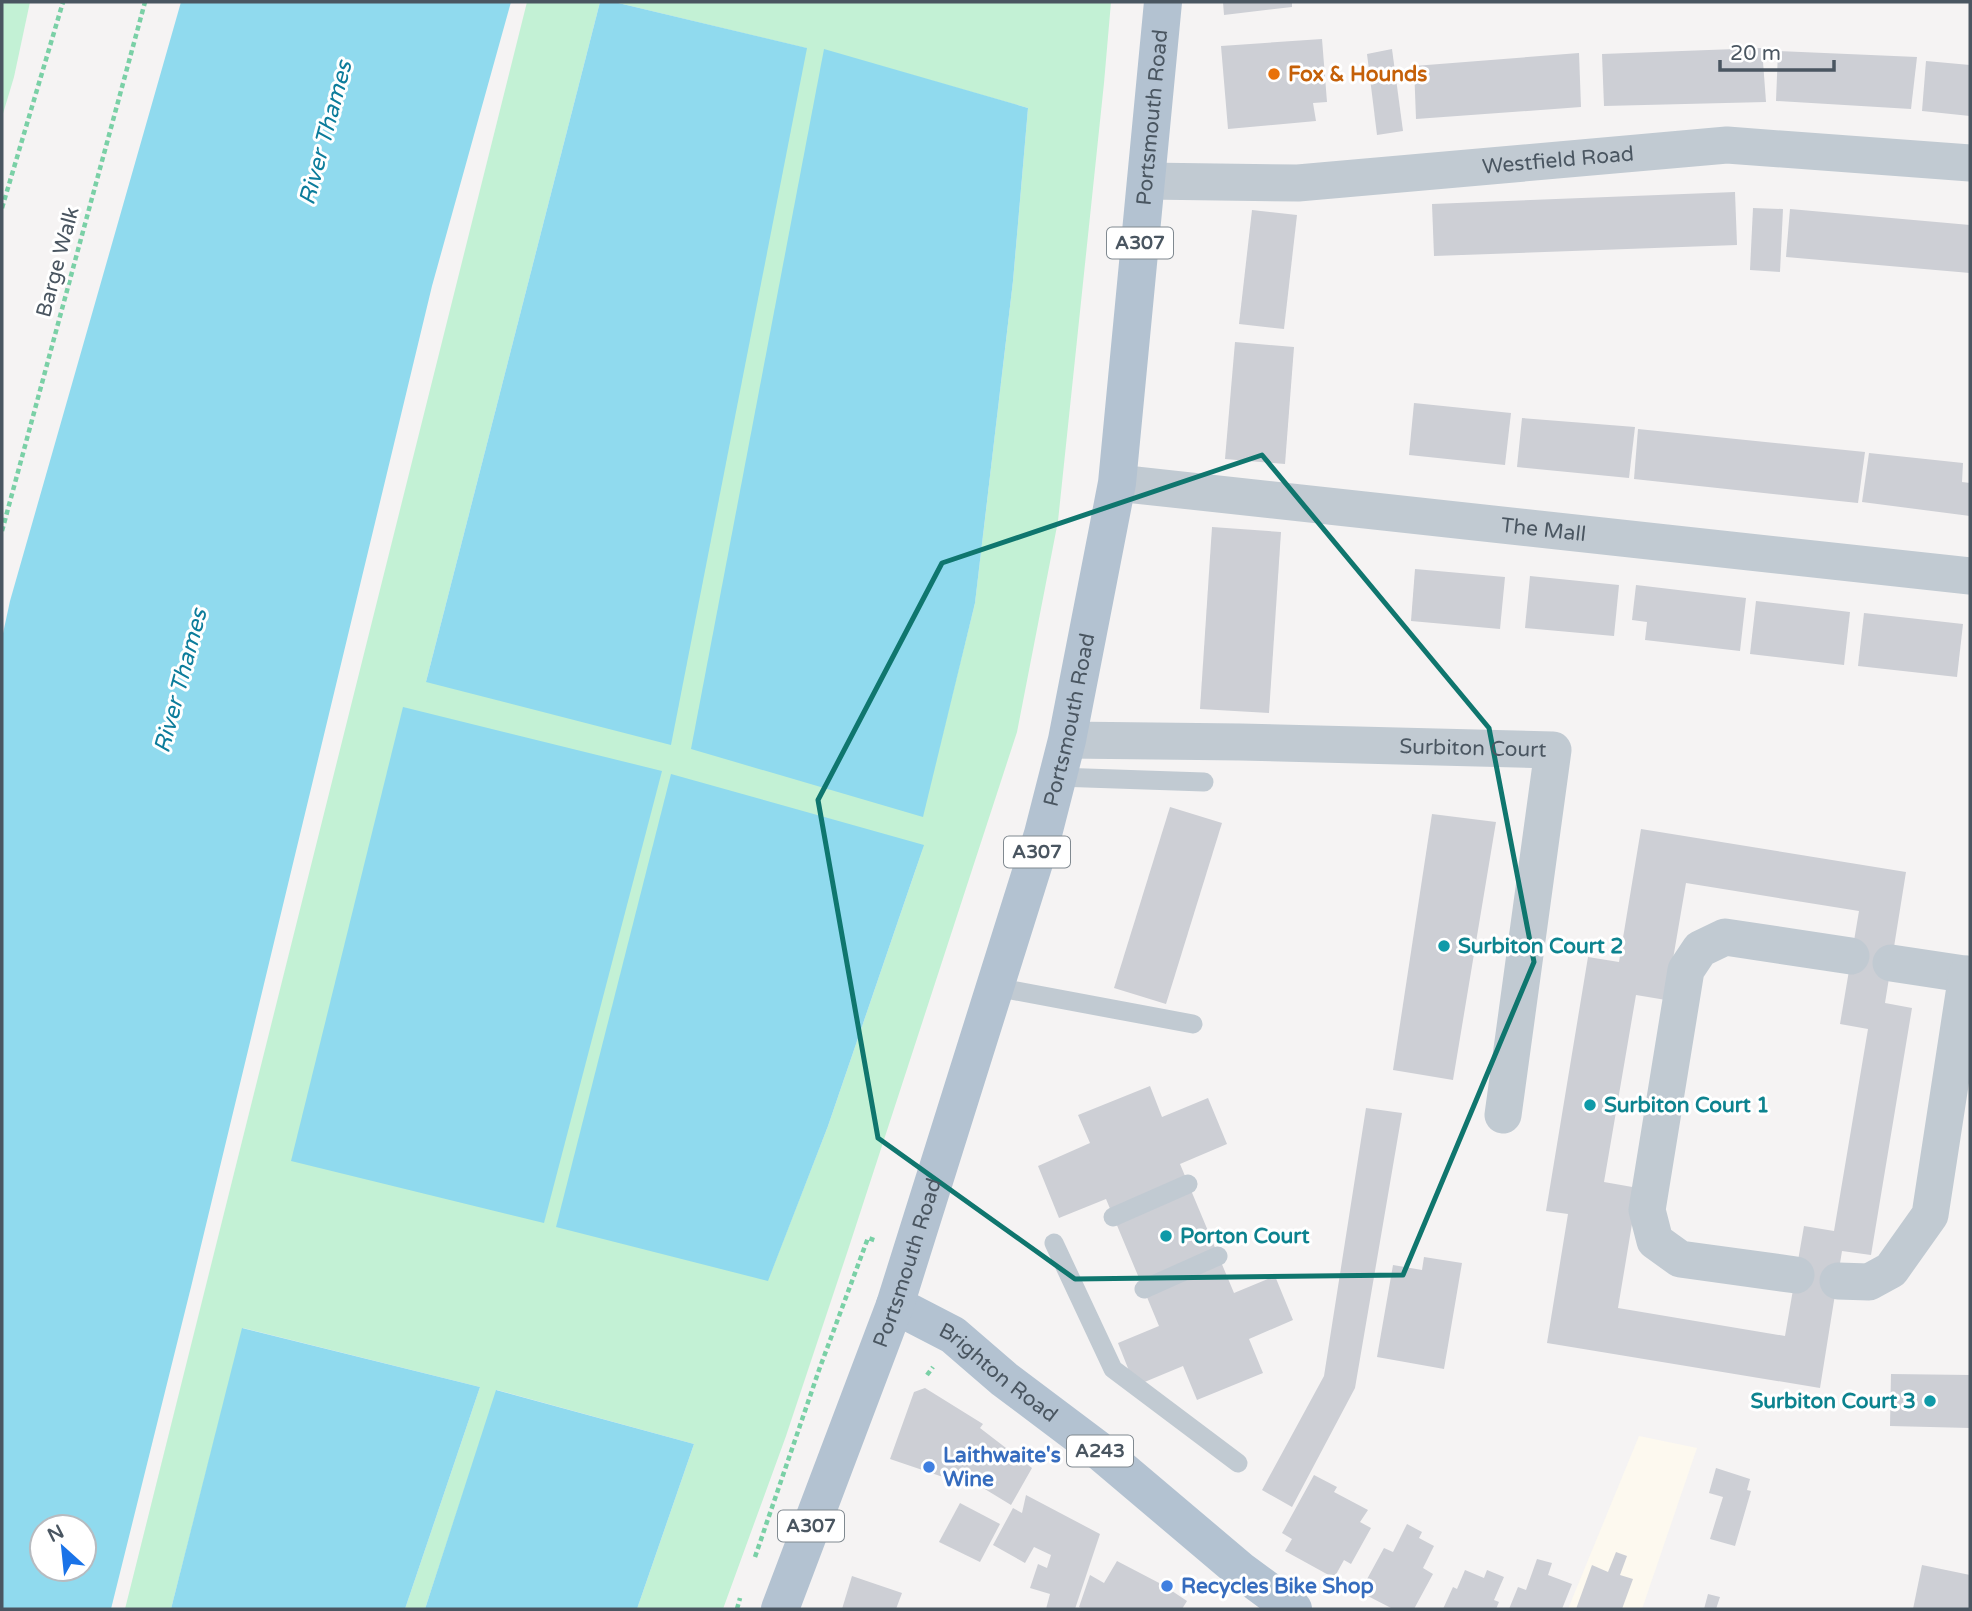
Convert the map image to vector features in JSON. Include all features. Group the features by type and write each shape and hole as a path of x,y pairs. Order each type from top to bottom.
{"main road":[{"name":"Portsmouth Road","path":"780,1609 894,1305 1043,834 1067,740 1117,483 1163,2"},
{"name":"Brighton Road","path":"894,1305 953,1335 1004,1379 1097,1449 1288,1607"}],"street":[{"name":"Westfield Road","path":"1146,181 1298,183 1727,145 1970,163"},
{"name":"The Mall","path":"1117,483 1970,576"},
{"name":"Surbiton Court","path":"1067,740 1553,750 1503,1115"},
{"path":"1796,1275 1680,1259 1656,1241 1647,1210 1686,970 1700,949 1725,937 1851,956"},
{"path":"1838,1281 1869,1282 1891,1270 1930,1215 1968,975 1891,963"}],"lane":[{"path":"1057,776 1204,782"},
{"path":"995,986 1194,1024"},
{"path":"1114,1217 1188,1184"},
{"path":"1054,1243 1112,1369 1238,1463"},
{"path":"1143,1289 1219,1256"}],"path":[{"path":"2,208 62,2"},
{"name":"Barge Walk","path":"2,531 145,2"},
{"name":"Portsmouth Road","path":"755,1558 819,1370 868,1238"},
{"path":"737,1609 741,1596"}],"highlighted area":[{"path":"1262,455 1489,728 1534,962 1403,1275 1075,1279 878,1138 818,800 942,563"}],"shaded area":[{"path":"1639,1436 1697,1448 1642,1609 1568,1609"}],"green space":[{"path":"2,2 30,2 14,77 2,117"},
{"path":"527,2 600,2 426,682 806,48 614,2 1111,2 1058,521 1017,732 786,1436 723,1609 637,1609 694,1444 497,1390 425,1609 405,1609 480,1387 243,1328 171,1609 125,1609","holes":["824,50 1028,108 1013,281 975,603 922,817","924,845 828,1126 768,1280"]}],"water":[{"name":"River Thames","path":"181,2 511,2 432,286 111,1609 2,1609 2,638 10,601"},
{"path":"600,2 614,2 807,48 671,745 426,682"},
{"path":"824,49 1028,108 1013,281 975,603 923,817 691,749"},
{"path":"403,707 662,771 544,1223 291,1161"},
{"path":"671,774 924,845 828,1126 768,1281 556,1227"},
{"path":"242,1328 480,1387 405,1609 171,1609"},
{"path":"496,1390 694,1444 637,1609 425,1609"}],"building":[{"path":"1223,2 1292,2 1292,7 1224,15"},
{"name":"Fox & Hounds","path":"1322,39 1327,102 1313,103 1316,121 1228,129 1221,46"},
{"path":"1762,48 1766,102 1604,106 1602,54"},
{"path":"1392,49 1403,131 1377,135 1367,54"},
{"path":"1778,51 1917,57 1911,109 1776,101"},
{"path":"1579,53 1581,107 1416,119 1414,66"},
{"path":"1926,61 1970,65 1970,116 1922,111"},
{"path":"1735,192 1737,245 1434,256 1432,204"},
{"path":"1753,208 1783,209 1780,272 1750,270"},
{"path":"1790,209 1970,225 1970,273 1786,257"},
{"path":"1252,210 1297,215 1284,329 1239,324"},
{"path":"1235,342 1294,347 1285,464 1225,459"},
{"path":"1414,403 1511,413 1505,465 1409,455"},
{"path":"1522,418 1635,427 1629,478 1517,467"},
{"path":"1638,429 1865,452 1858,503 1634,479"},
{"path":"1869,453 1963,463 1962,482 1970,483 1970,516 1862,502"},
{"path":"1212,527 1281,532 1269,713 1200,709"},
{"path":"1415,569 1505,577 1500,629 1411,621"},
{"path":"1530,576 1619,585 1614,636 1525,628"},
{"path":"1636,585 1746,598 1740,651 1645,640 1647,622 1632,620"},
{"path":"1756,601 1850,612 1844,665 1750,654"},
{"path":"1864,613 1963,624 1957,677 1858,666"},
{"path":"1170,807 1222,823 1166,1004 1114,988"},
{"name":"Surbiton Court 2","path":"1432,814 1496,822 1453,1080 1393,1070"},
{"name":"Surbiton Court 1","path":"1641,829 1906,872 1885,1003 1912,1008 1871,1255 1842,1251 1820,1388 1547,1343 1568,1214 1546,1211 1588,957 1619,962","holes":["1686,883 1859,911 1840,1024 1868,1029 1834,1231 1804,1226 1785,1336 1618,1308 1638,1188 1604,1182 1636,995 1666,1000"]},
{"name":"Porton Court","path":"1150,1086 1162,1117 1208,1098 1227,1144 1180,1164 1234,1293 1275,1276 1293,1320 1249,1339 1263,1373 1197,1400 1183,1366 1135,1386 1118,1343 1159,1326 1106,1199 1059,1218 1038,1166 1090,1143 1078,1115"},
{"path":"1366,1108 1402,1113 1355,1388 1292,1507 1262,1490 1324,1376"},
{"path":"1424,1257 1462,1263 1444,1369 1377,1357 1393,1265 1422,1270"},
{"name":"Surbiton Court 3","path":"1891,1374 1970,1375 1970,1428 1890,1426"},
{"path":"925,1388 983,1424 980,1428 1032,1468 1011,1505 952,1469 946,1478 890,1459 914,1392"},
{"path":"1716,1468 1750,1479 1747,1490 1751,1491 1735,1546 1710,1539 1723,1497 1709,1493"},
{"path":"1314,1475 1337,1487 1334,1492 1368,1510 1360,1522 1371,1528 1351,1564 1344,1560 1334,1578 1285,1551 1292,1539 1282,1533"},
{"path":"1026,1495 1100,1534 1075,1609 1046,1609 1050,1594 1030,1588 1038,1564 1047,1568 1051,1555 1034,1547 1025,1563 993,1545 1013,1508 1022,1513"},
{"path":"960,1503 1000,1524 980,1562 939,1542"},
{"path":"1407,1524 1422,1532 1419,1538 1434,1546 1423,1568 1433,1574 1414,1609 1393,1609 1360,1592 1384,1548 1393,1552"},
{"path":"1616,1552 1627,1556 1620,1575 1633,1579 1622,1609 1576,1609 1592,1565 1608,1572"},
{"path":"1537,1559 1552,1563 1548,1575 1572,1584 1562,1609 1509,1609 1518,1587 1526,1590"},
{"path":"1117,1561 1187,1601 1182,1609 1079,1607 1090,1575 1104,1583"},
{"path":"1922,1565 1970,1575 1970,1609 1913,1609"},
{"path":"1465,1570 1484,1578 1487,1570 1504,1577 1494,1600 1499,1602 1496,1609 1443,1609 1453,1587 1457,1589"},
{"path":"852,1576 902,1593 896,1609 842,1609"},
{"path":"1708,1594 1720,1597 1716,1609 1704,1609"}],"place":[{"name":"Fox & Hounds","path":"1274,74"},
{"name":"Surbiton Court 2","path":"1444,946"},
{"name":"Surbiton Court 1","path":"1590,1105"},
{"name":"Porton Court","path":"1166,1236"},
{"name":"Surbiton Court 3","path":"1930,1401"},
{"name":"Laithwaite's Wine","path":"929,1467"},
{"name":"Recycles Bike Shop","path":"1167,1586"}]}
